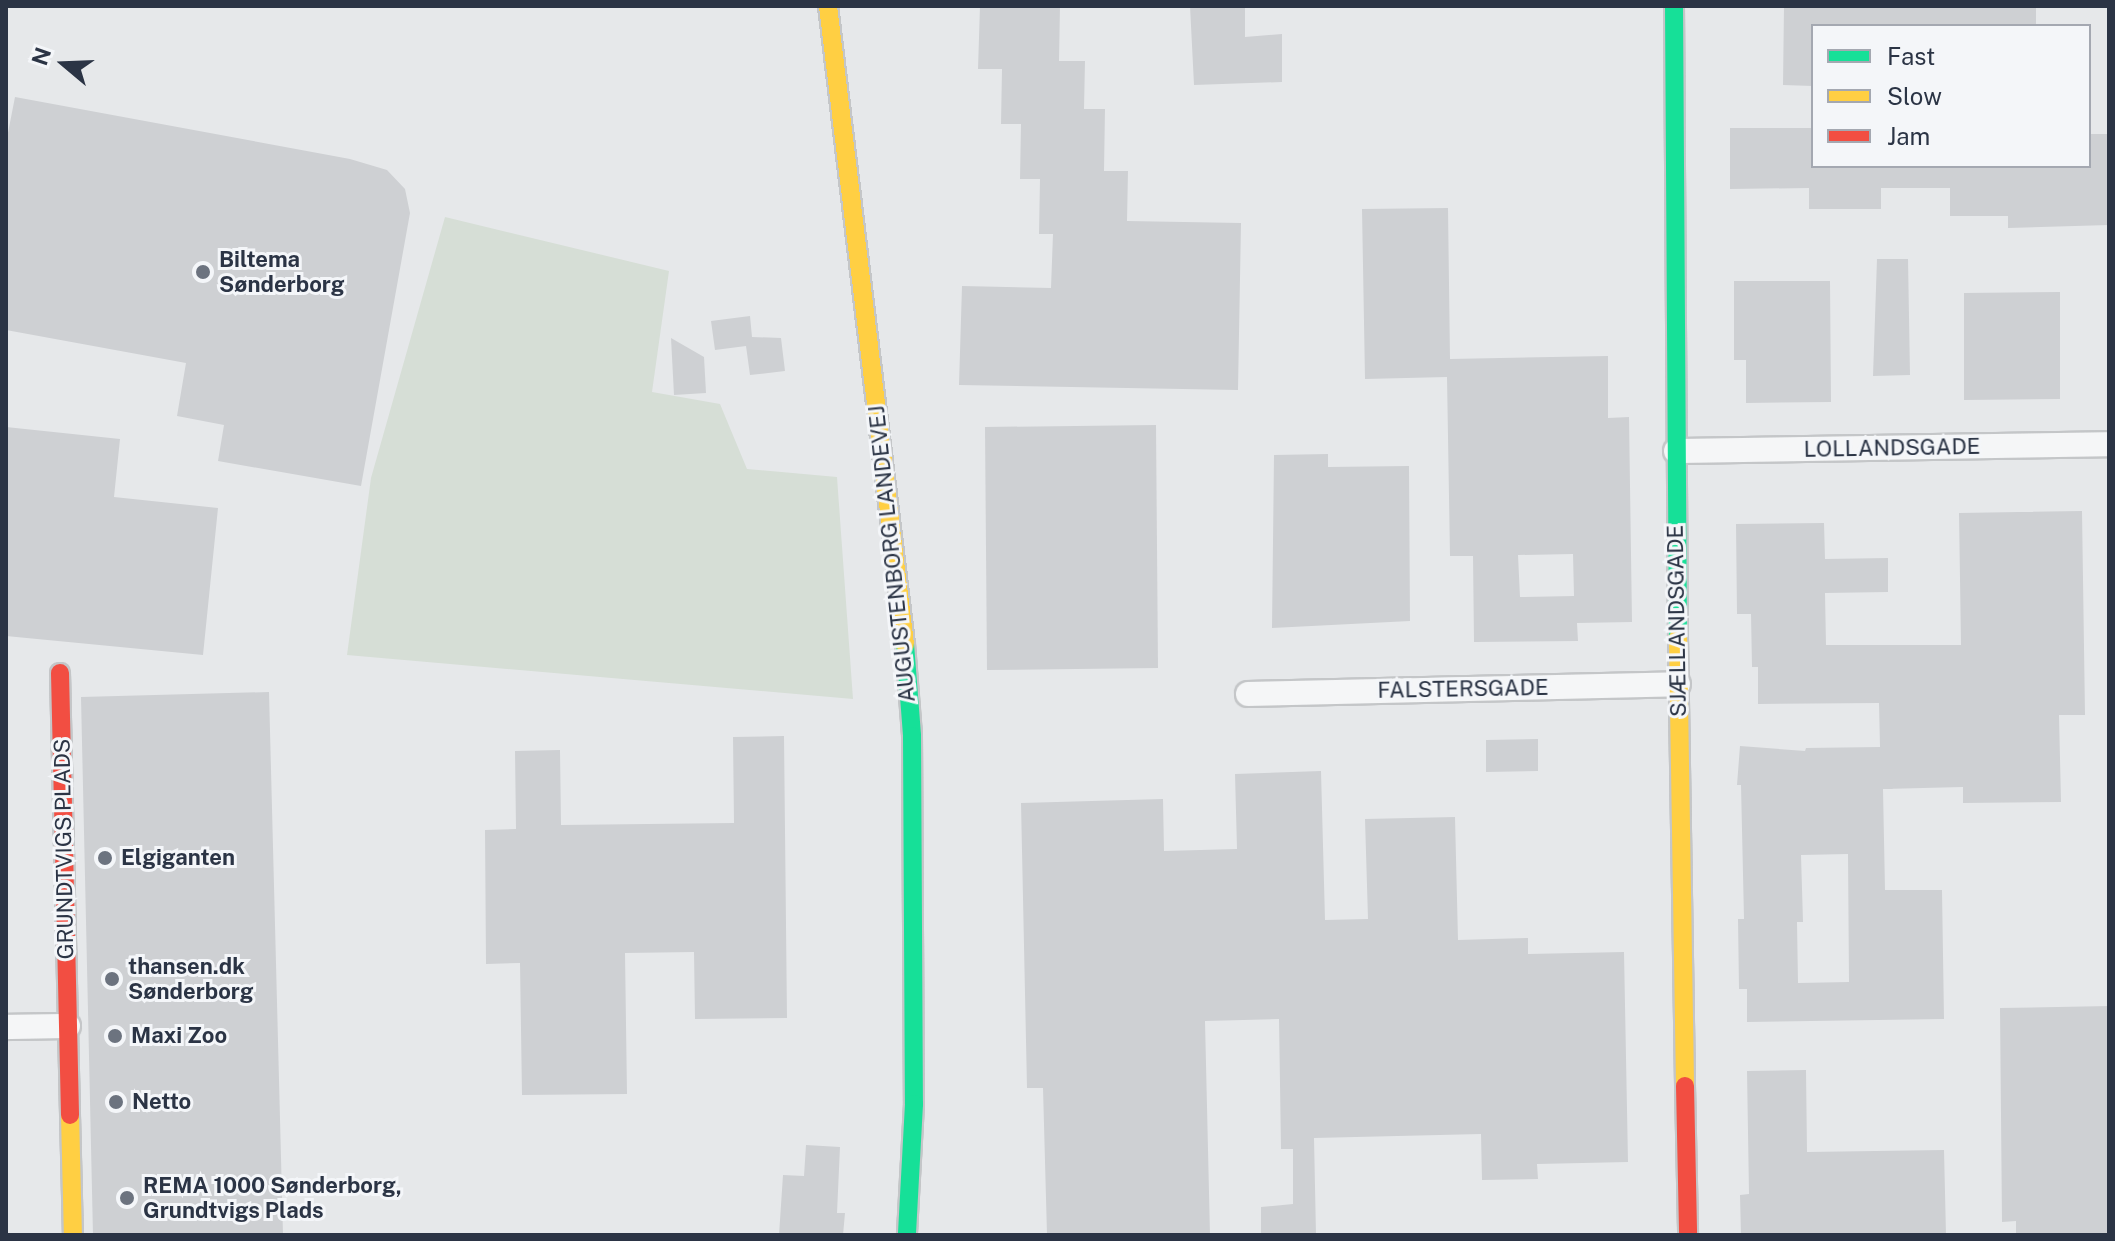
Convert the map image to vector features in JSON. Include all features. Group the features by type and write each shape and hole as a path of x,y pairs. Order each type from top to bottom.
{"street":[{"name":"AUGUSTENBORG LANDEVEJ","path":"828,6 903,622 912,736 914,1104 907,1235"},
{"name":"SJÆLLANDSGADE","path":"1674,6 1678,684 1688,1235"},
{"name":"LOLLANDSGADE","path":"1676,451 2109,444"},
{"name":"GRUNDTVIGS PLADS","path":"60,673 73,1235"},
{"name":"FALSTERSGADE","path":"1248,694 1678,684"},
{"path":"6,1027 68,1026"},
{"name":"AUGUSTENBORG LANDEVEJ","path":"914,1104 927,1206"},
{"path":"910,1175 917,1235"}],"shaded area":[{"path":"445,217 669,271 652,392 720,404 747,469 837,477 853,699 347,655 371,478"}],"building":[{"path":"980,6 1060,6 1059,61 1085,61 1084,109 1105,109 1104,171 1128,171 1127,221 1241,223 1238,390 959,385 962,286 1051,288 1053,234 1039,234 1040,179 1020,179 1021,124 1001,124 1002,69 978,69"},
{"path":"1190,6 1245,6 1245,37 1282,34 1282,82 1194,85"},
{"path":"1784,6 2036,6 2036,24 1811,24 1811,86 1783,85"},
{"name":"Biltema Sønderborg","path":"15,97 350,159 387,170 405,189 410,213 361,486 218,461 224,425 177,416 186,363 6,330 6,143"},
{"path":"1730,128 1811,128 1811,168 2091,168 2091,134 2109,134 2109,225 2008,228 2008,216 1950,216 1950,188 1881,188 1881,209 1809,209 1809,188 1730,189"},
{"path":"1448,208 1450,359 1608,356 1608,418 1629,417 1632,622 1577,623 1578,641 1474,642 1473,556 1450,556 1447,377 1365,379 1362,209","holes":["1573,554 1574,596 1520,597 1518,555"]},
{"path":"1877,259 1908,259 1910,375 1873,376"},
{"path":"1734,281 1830,281 1831,402 1746,403 1746,360 1734,360"},
{"path":"2060,292 2060,399 1964,400 1964,293"},
{"path":"750,316 752,337 781,338 785,371 750,375 746,346 715,350 711,321"},
{"path":"671,338 704,357 706,393 674,395"},
{"path":"1156,425 1158,668 987,670 985,427"},
{"path":"6,427 120,439 114,497 218,508 203,655 6,636"},
{"path":"1328,454 1328,467 1409,466 1410,621 1272,628 1274,455"},
{"path":"2082,511 2085,715 2059,715 2061,802 1963,803 1963,787 1883,789 1885,890 1942,890 1944,1019 1747,1022 1747,989 1739,989 1738,919 1744,919 1741,785 1737,785 1740,746 1805,751 1806,748 1880,747 1879,703 1758,704 1758,667 1752,667 1751,614 1737,614 1736,524 1824,523 1825,559 1888,558 1888,592 1825,593 1826,645 1961,645 1959,513","holes":["1848,854 1849,982 1798,983 1797,922 1803,922 1801,855"]},
{"path":"269,692 283,1235 93,1235 81,697"},
{"path":"784,736 787,1018 695,1019 694,952 625,953 627,1094 522,1095 520,963 486,964 485,830 516,829 515,751 560,750 561,825 734,823 733,737"},
{"path":"1538,739 1538,771 1486,772 1486,740"},
{"path":"1321,771 1325,920 1368,919 1365,819 1455,817 1458,940 1528,938 1528,954 1624,952 1628,1162 1537,1164 1538,1179 1482,1180 1481,1134 1314,1138 1316,1235 1261,1235 1261,1207 1293,1204 1293,1149 1281,1149 1279,1019 1205,1021 1210,1235 1047,1235 1043,1088 1027,1088 1021,803 1163,799 1164,851 1237,849 1235,774"},
{"path":"2109,1006 2109,1235 2016,1235 2016,1221 2002,1222 2000,1008"},
{"path":"1806,1070 1807,1152 1944,1150 1946,1235 1741,1235 1740,1195 1749,1194 1747,1071"},
{"path":"806,1145 840,1147 837,1213 845,1213 843,1235 779,1235 783,1175 804,1176"}],"traffic: fast":[{"path":"1674,6 1678,638"},
{"path":"905,644 912,736 914,1104 907,1235"}],"traffic: slow":[{"path":"828,6 905,644"},
{"path":"1678,638 1685,1086"},
{"path":"70,1115 73,1235"}],"traffic: jam":[{"path":"60,673 70,1115"},
{"path":"1685,1086 1688,1235"}],"place":[{"name":"Biltema Sønderborg","path":"203,272"},
{"name":"Elgiganten","path":"105,858"},
{"name":"thansen.dk Sønderborg","path":"112,979"},
{"name":"Maxi Zoo","path":"115,1036"},
{"name":"Netto","path":"116,1102"},
{"name":"REMA 1000 Sønderborg, Grundtvigs Plads","path":"127,1198"}]}
